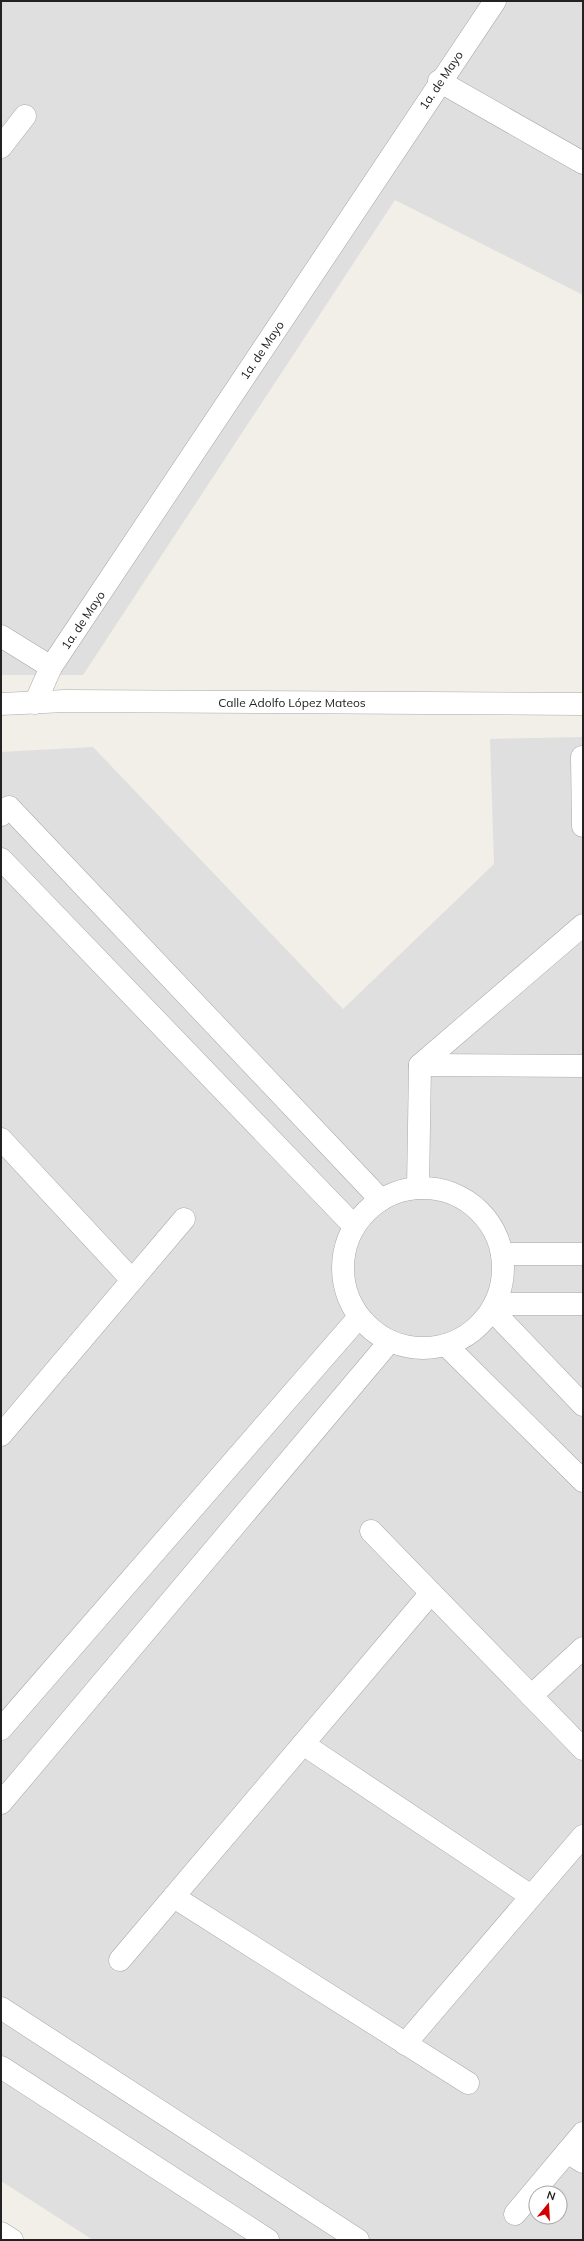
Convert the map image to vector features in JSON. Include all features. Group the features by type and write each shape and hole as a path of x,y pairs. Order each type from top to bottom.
{"street":[{"name":"1a. de Mayo","path":"35,703 51,667 440,81 495,1"},
{"path":"440,81 583,163"},
{"path":"1,147 25,116"},
{"path":"1,636 51,667"},
{"name":"Calle Adolfo López Mateos","path":"1,704 65,701 583,704"},
{"path":"582,757 583,826"},
{"path":"1,815 9,807 381,1200"},
{"path":"5,872 354,1226"},
{"path":"418,1188 420,1065 583,925"},
{"path":"420,1065 583,1066"},
{"path":"1,1139 132,1280"},
{"path":"418,1188 438,1190 456,1196 472,1205 486,1219 496,1236 502,1254 503,1274 493,1307 480,1325 464,1337 446,1345 427,1348 408,1347 390,1341 373,1331 359,1317 349,1301 344,1282 342,1263 346,1244 354,1226 366,1211 381,1200 399,1192 418,1188"},
{"path":"1,1435 184,1219"},
{"path":"502,1254 583,1254"},
{"path":"493,1307 583,1304"},
{"path":"493,1307 583,1405"},
{"path":"1,1729 359,1317"},
{"path":"1,1803 390,1341"},
{"path":"446,1345 583,1481"},
{"path":"371,1531 583,1749"},
{"path":"120,1960 431,1593"},
{"path":"531,1696 583,1648"},
{"path":"304,1744 531,1896"},
{"path":"405,2044 583,1836"},
{"path":"174,1897 468,2083"},
{"path":"1,2008 358,2240"},
{"path":"1,2067 268,2240"},
{"path":"515,2214 575,2157 583,2133"},
{"path":"1,2233 12,2240"}],"shaded area":[{"path":"1,1 583,1 583,295 395,200 83,675 1,675"},
{"path":"583,737 583,2240 93,2240 1,2181 1,752 93,747 343,1009 494,864 490,739"}]}
